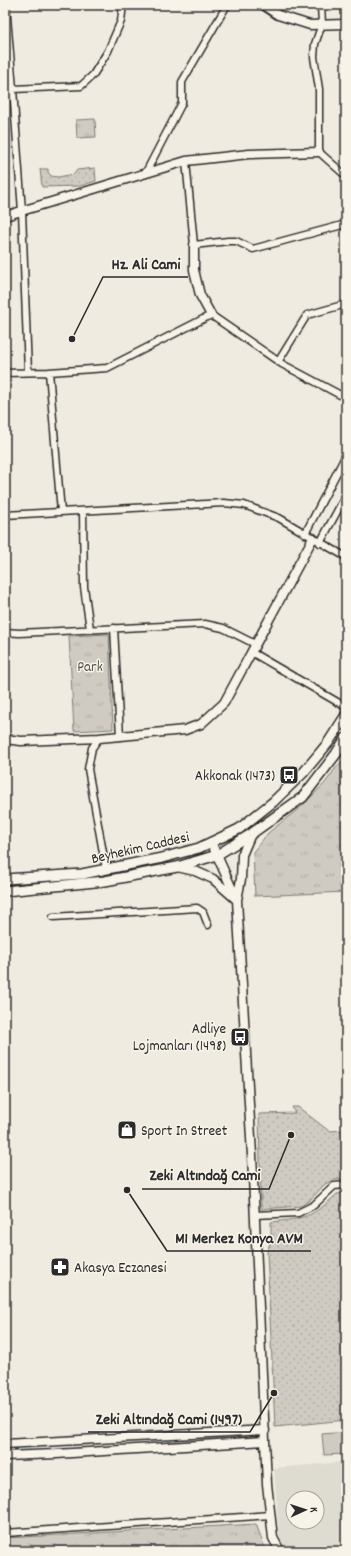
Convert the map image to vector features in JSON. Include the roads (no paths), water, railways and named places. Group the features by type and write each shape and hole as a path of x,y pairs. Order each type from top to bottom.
{"main road":[{"name":"Beyhekim Caddesi","path":"5,879 82,874 162,858 199,848 238,828 273,802 304,772 328,743 346,715"},
{"name":"Beyhekim Caddesi","path":"5,891 105,881 177,867 217,855 251,834 303,797 336,754 346,738"}],"street":[{"path":"6,5 22,211 28,372"},
{"path":"5,89 81,86 93,75 108,51 121,21 124,5"},
{"path":"144,174 182,102 182,82 227,5"},
{"path":"264,5 278,16 310,25 346,24"},
{"path":"319,152 319,89 314,56 315,44 322,24 321,5"},
{"path":"5,216 186,161 249,154 319,152 346,176"},
{"path":"186,161 194,245 194,270 200,295 211,315 278,362 346,398"},
{"path":"194,245 228,241 236,242 253,250 346,224"},
{"path":"278,362 307,315 346,304"},
{"path":"5,373 107,368 211,315"},
{"path":"49,372 61,512"},
{"path":"305,534 346,455"},
{"path":"5,739 21,741 99,738 185,730 201,724 224,703 255,644 346,495"},
{"path":"5,515 224,503 244,505 279,518 346,558"},
{"path":"83,511 84,587 90,629"},
{"path":"5,632 19,633 205,624 223,628 255,644"},
{"path":"114,628 120,736"},
{"path":"251,652 346,707"},
{"path":"99,738 92,748 88,769 106,869"},
{"path":"336,754 346,749"},
{"path":"251,834 242,856 241,879 237,900 255,1215 267,1484 273,1538 280,1551"},
{"path":"211,842 237,900"},
{"path":"177,867 195,871 214,879 237,900"},
{"path":"53,917 197,908 203,912 208,925"},
{"path":"255,1215 298,1213 314,1206 334,1186 346,1185"},
{"path":"5,1444 265,1430"},
{"path":"5,1456 265,1441"},
{"path":"5,1533 271,1515"}],"place":[{"name":"Hz. Ali Cami","path":"72,339"},
{"name":"Akkonak (1473)","path":"289,775"},
{"name":"Adliye Lojmanları (1498)","path":"240,1037"},
{"name":"Sport In Street","path":"127,1130"},
{"name":"Zeki Altındağ Cami","path":"291,1135"},
{"name":"M1 Merkez Konya AVM","path":"127,1190"},
{"name":"Akasya Eczanesi","path":"60,1267"},
{"name":"Zeki Altındağ Cami (1497)","path":"274,1393"}],"park label":[{"name":"Park","path":"90,666"}]}
